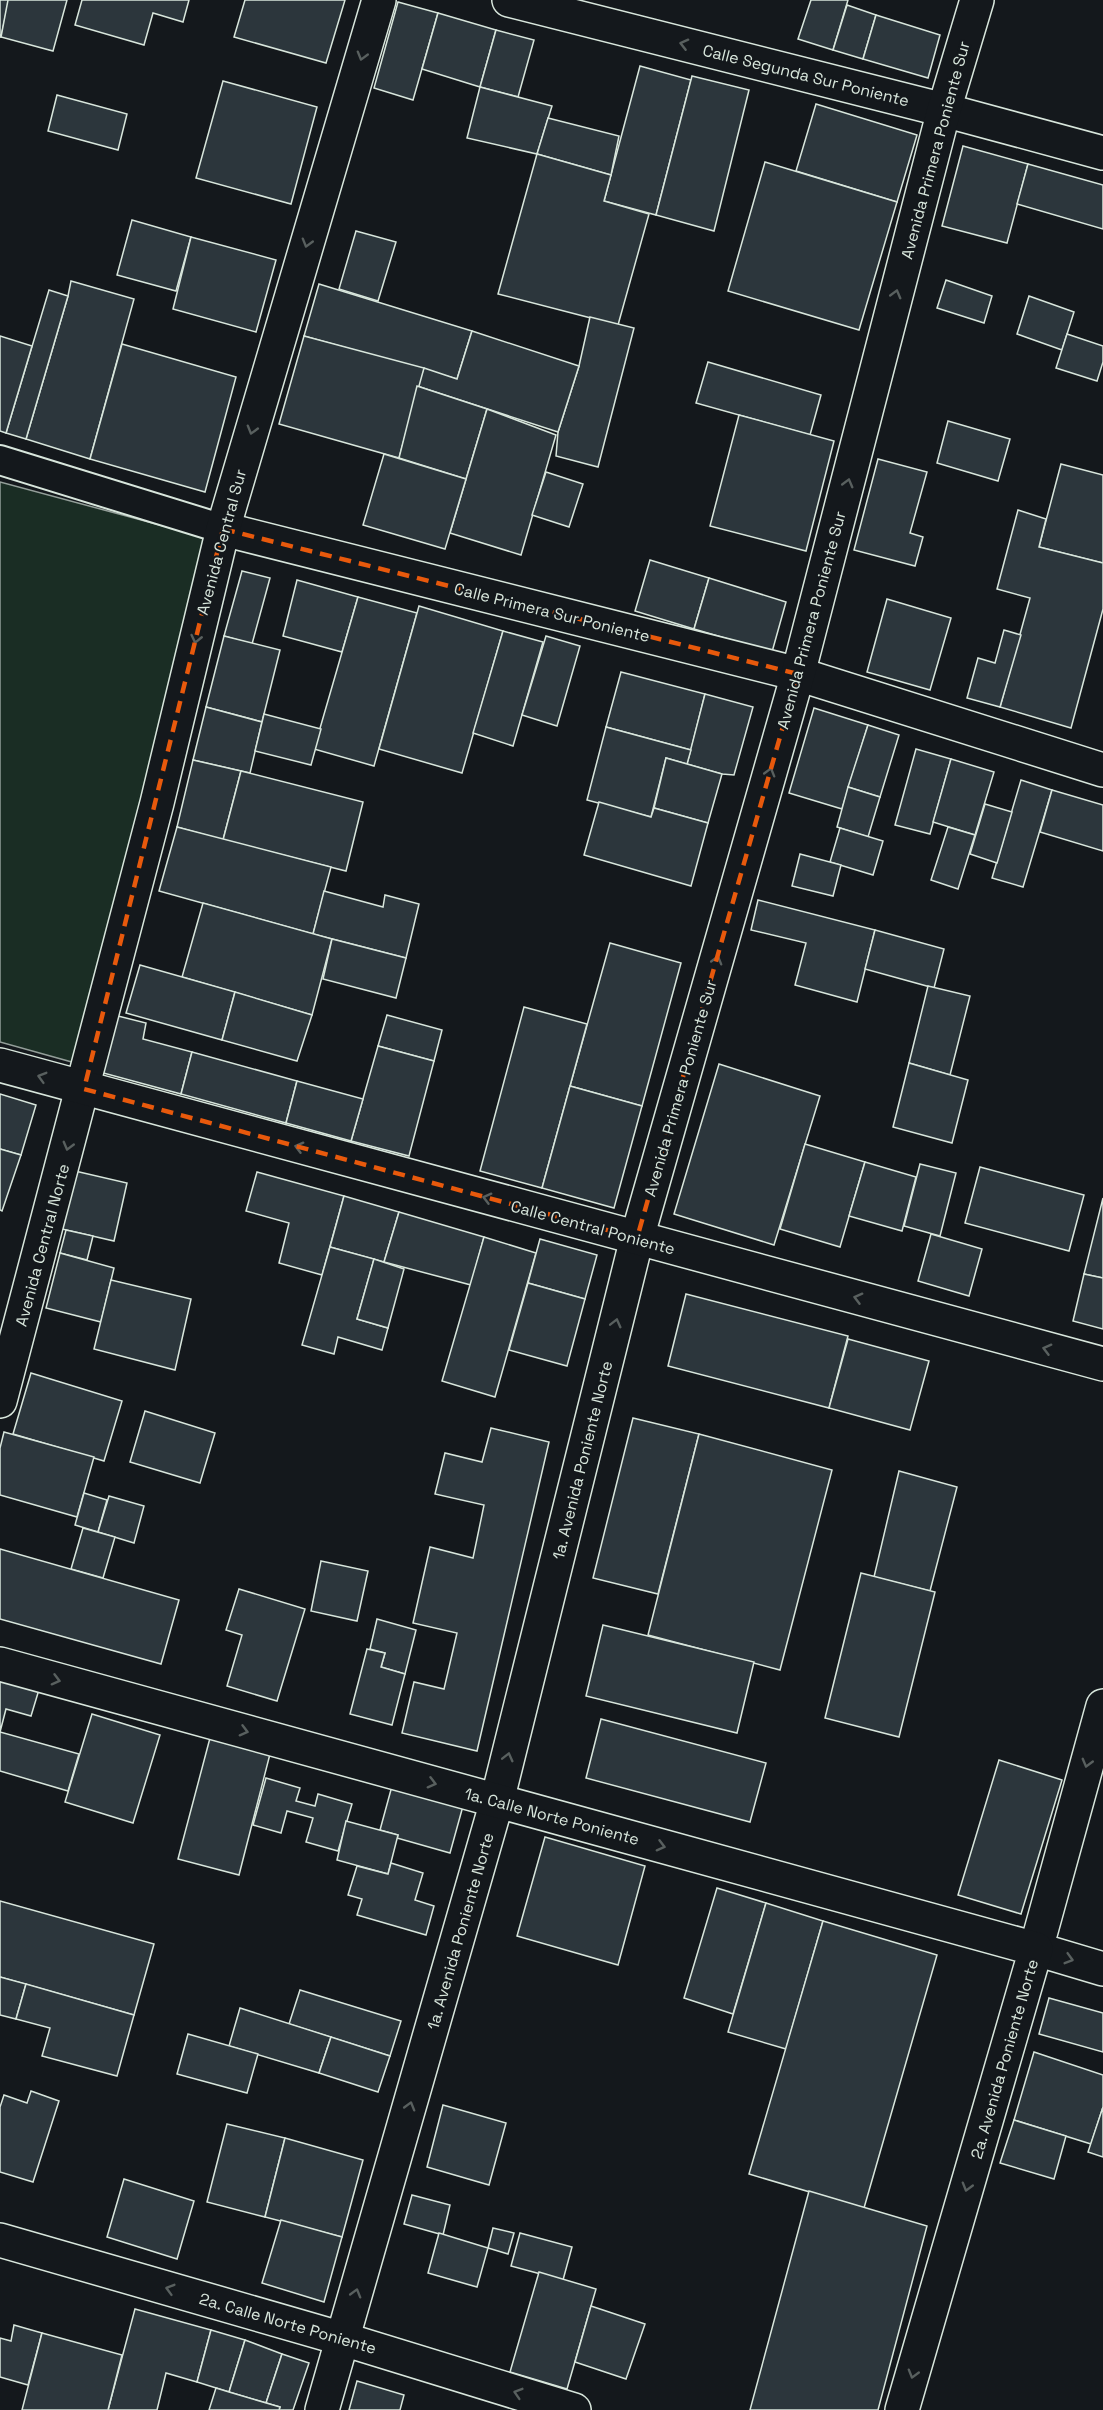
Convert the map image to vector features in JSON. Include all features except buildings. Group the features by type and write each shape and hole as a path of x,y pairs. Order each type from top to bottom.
{"street":[{"name":"Avenida Central Sur","path":"84,1089 157,803 222,529 379,0"},
{"name":"Calle Segunda Sur Poniente","path":"509,0 944,110 1103,153"},
{"name":"Avenida Primera Poniente Sur","path":"637,1238 798,674 944,110 977,0"},
{"name":"Calle Primera Sur Poniente","path":"0,460 222,529 798,674 1103,770"},
{"name":"Calle Central Poniente","path":"0,1065 1103,1364"},
{"name":"Avenida Central Norte","path":"0,1401 84,1089"},
{"name":"1a. Avenida Poniente Norte","path":"322,2410 497,1801 637,1238"},
{"name":"1a. Calle Norte Poniente","path":"0,1664 1103,1968"},
{"name":"2a. Avenida Poniente Norte","path":"902,2410 1036,1949 1103,1706"},
{"name":"2a. Calle Norte Poniente","path":"0,2240 343,2339 574,2410"}],"highlighted area":[{"path":"223,529 798,674 637,1238 84,1089"}],"green space":[{"path":"0,482 208,538 79,1064 0,1042"}]}
